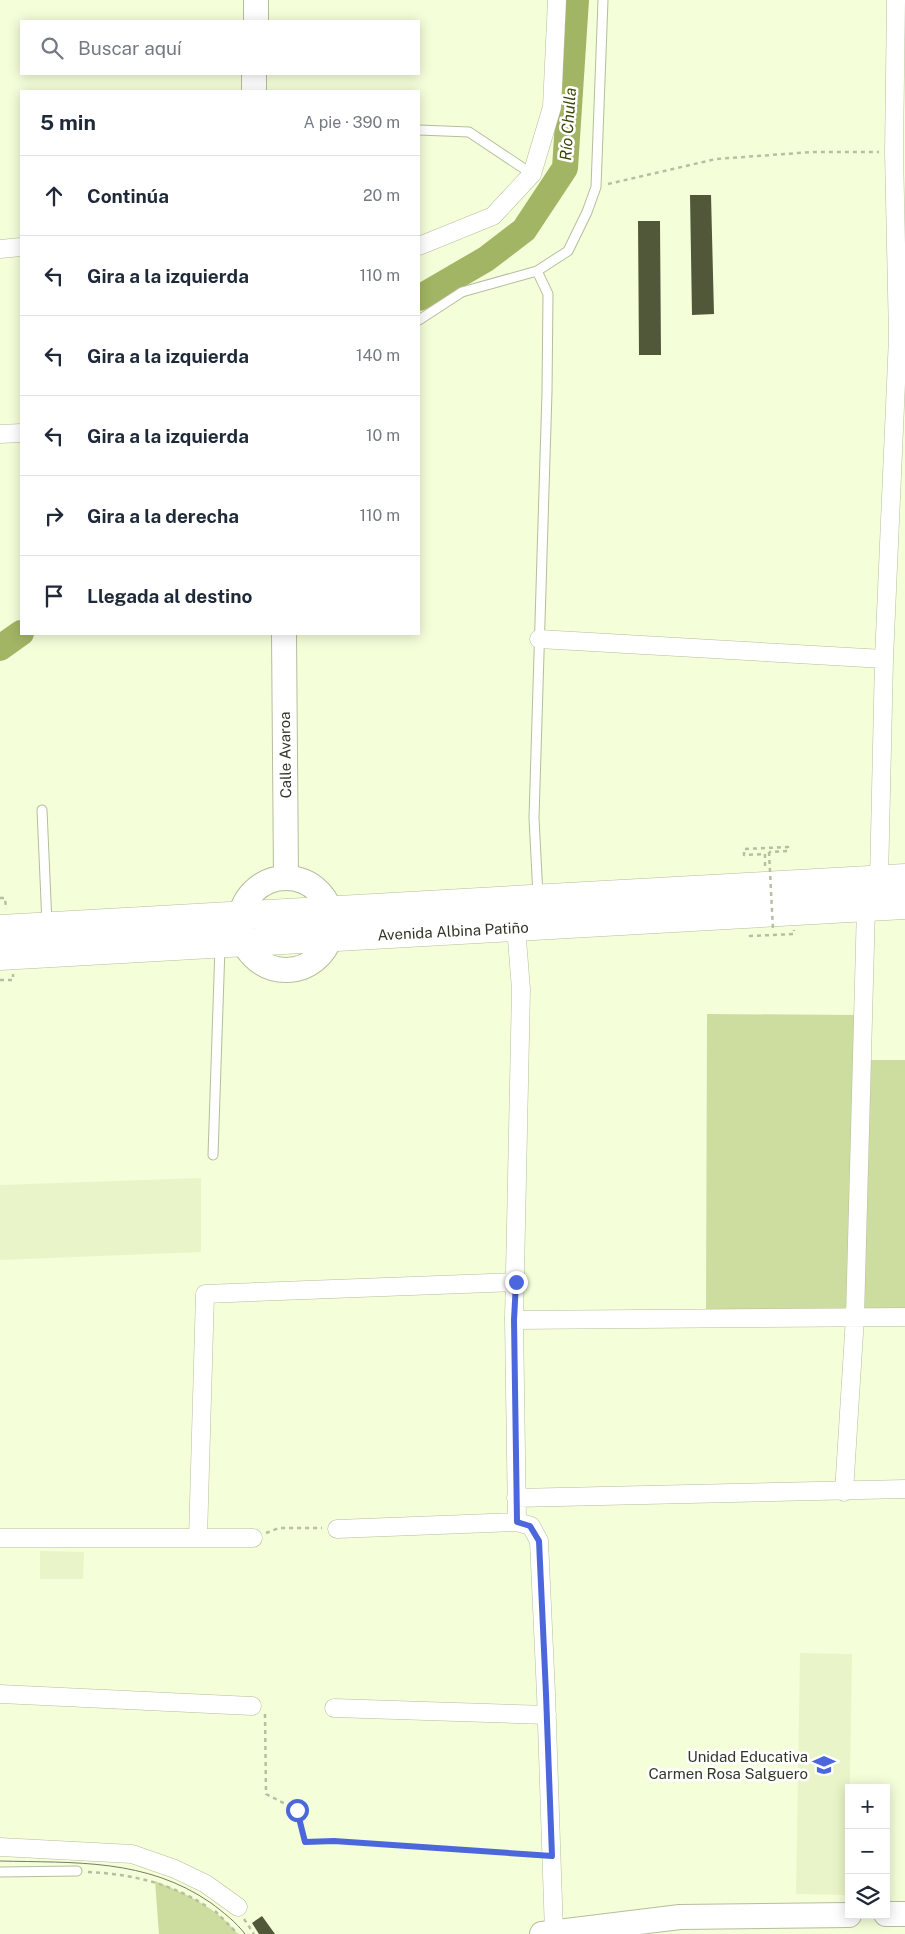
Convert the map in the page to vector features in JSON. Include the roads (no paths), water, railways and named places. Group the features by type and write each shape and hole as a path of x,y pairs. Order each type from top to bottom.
{"highway":[{"name":"Avenida Albina Patiño","path":"0,929 892,879"},
{"name":"Avenida Albina Patiño","path":"0,956 905,905"}],"main road":[{"path":"256,0 256,20"},
{"path":"254,75 254,90"},
{"name":"Calle Avaroa","path":"284,635 286,877"},
{"path":"232,943 240,929 240,915 244,902 251,892 261,884 273,879 286,877 300,880 313,887 324,897 329,911 331,927 329,938"},
{"path":"890,1914 905,1914"},
{"path":"548,1933 680,1917 845,1915"}],"street":[{"path":"420,246 493,216 532,174 552,107 557,0"},
{"path":"892,879 884,659 900,427 894,152 896,0"},
{"path":"0,249 20,247"},
{"path":"0,434 20,433"},
{"path":"539,639 884,659"},
{"path":"844,1492 855,1317 866,908"},
{"path":"516,927 520,989 514,1320 517,1522"},
{"path":"198,1538 205,1294 516,1282"},
{"path":"514,1320 905,1317"},
{"path":"516,1498 844,1492 905,1489"},
{"path":"337,1529 517,1522 530,1526 539,1541 552,1856 548,1933"},
{"path":"0,1538 253,1538"},
{"path":"0,1694 252,1706"},
{"path":"334,1708 547,1714"},
{"path":"0,1847 132,1854 175,1869 206,1884 238,1907"}],"lane":[{"path":"420,319 462,292 537,271 568,251 588,212 596,187 603,0"},
{"path":"420,130 469,132 532,174"},
{"path":"537,271 548,294 547,402 534,818 538,899"},
{"path":"42,810 48,926"},
{"path":"213,1155 232,943"},
{"path":"0,1872 77,1871"}],"waterway":[{"name":"Río Chulla","path":"420,297 486,259 524,230 565,168 576,0"},
{"name":"Río Chulla","path":"0,648 20,634"}],"tram line":[{"path":"0,1861 83,1863 135,1870 186,1888 211,1903 233,1921 245,1934"}],"place":[{"name":"Unidad Educativa Carmen Rosa Salguero","path":"824,1765"}]}
